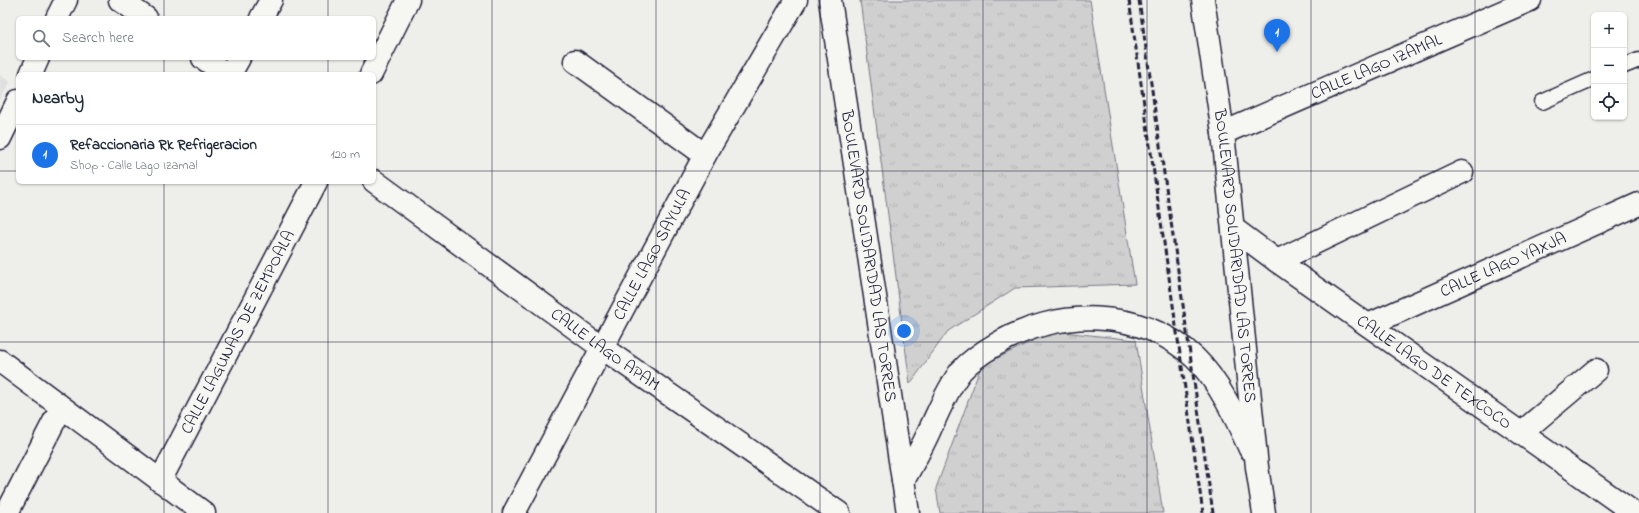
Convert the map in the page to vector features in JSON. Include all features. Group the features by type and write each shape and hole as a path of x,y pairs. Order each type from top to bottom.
{"street":[{"path":"59,16 66,0"},
{"path":"120,0 143,16"},
{"path":"262,16 271,0"},
{"path":"372,72 408,0"},
{"name":"CALLE LAGO SAYULA","path":"514,513 705,155 796,0"},
{"name":"BOULEVARD SOLIDARIDAD LAS TORRES","path":"830,0 908,513"},
{"name":"BOULEVARD SOLIDARIDAD LAS TORRES","path":"1203,0 1224,133 1257,466 1264,513"},
{"name":"CALLE LAGO IZAMAL","path":"1224,133 1530,0"},
{"path":"32,72 37,60"},
{"path":"206,60 223,72"},
{"path":"231,72 238,60"},
{"path":"575,61 705,155"},
{"path":"0,138 16,105"},
{"path":"1277,261 1462,172"},
{"name":"CALLE LAGO APAM","path":"376,182 601,348 839,513"},
{"name":"CALLE LAGUNAS DE ZEMPOALA","path":"160,481 315,184"},
{"name":"CALLE LAGO YAXJA","path":"1368,325 1639,204"},
{"name":"CALLE LAGO DE TEXCOCO","path":"1234,229 1634,513"},
{"path":"903,481 922,447 942,404 966,367 989,349 1026,330 1046,323 1084,318 1124,322 1144,328 1170,339 1195,359 1212,380 1240,426 1257,466"},
{"path":"0,361 61,408 204,513"},
{"path":"1521,433 1596,370"},
{"path":"7,513 61,408"}],"lane":[{"path":"1627,65 1639,60"},
{"path":"1542,102 1591,80"}],"shaded area":[{"path":"0,75 10,82 0,100"}],"green space":[{"path":"860,0 1090,0 1135,284 1015,288 948,331 910,384"},
{"path":"1053,331 1136,340 1163,513 940,513 936,488 981,366"}],"railway":[{"path":"1129,0 1203,513"},
{"path":"1139,0 1213,513"}],"place":[{"name":"Refaccionaria Rk Refrigeracion","path":"1277,52"}]}
